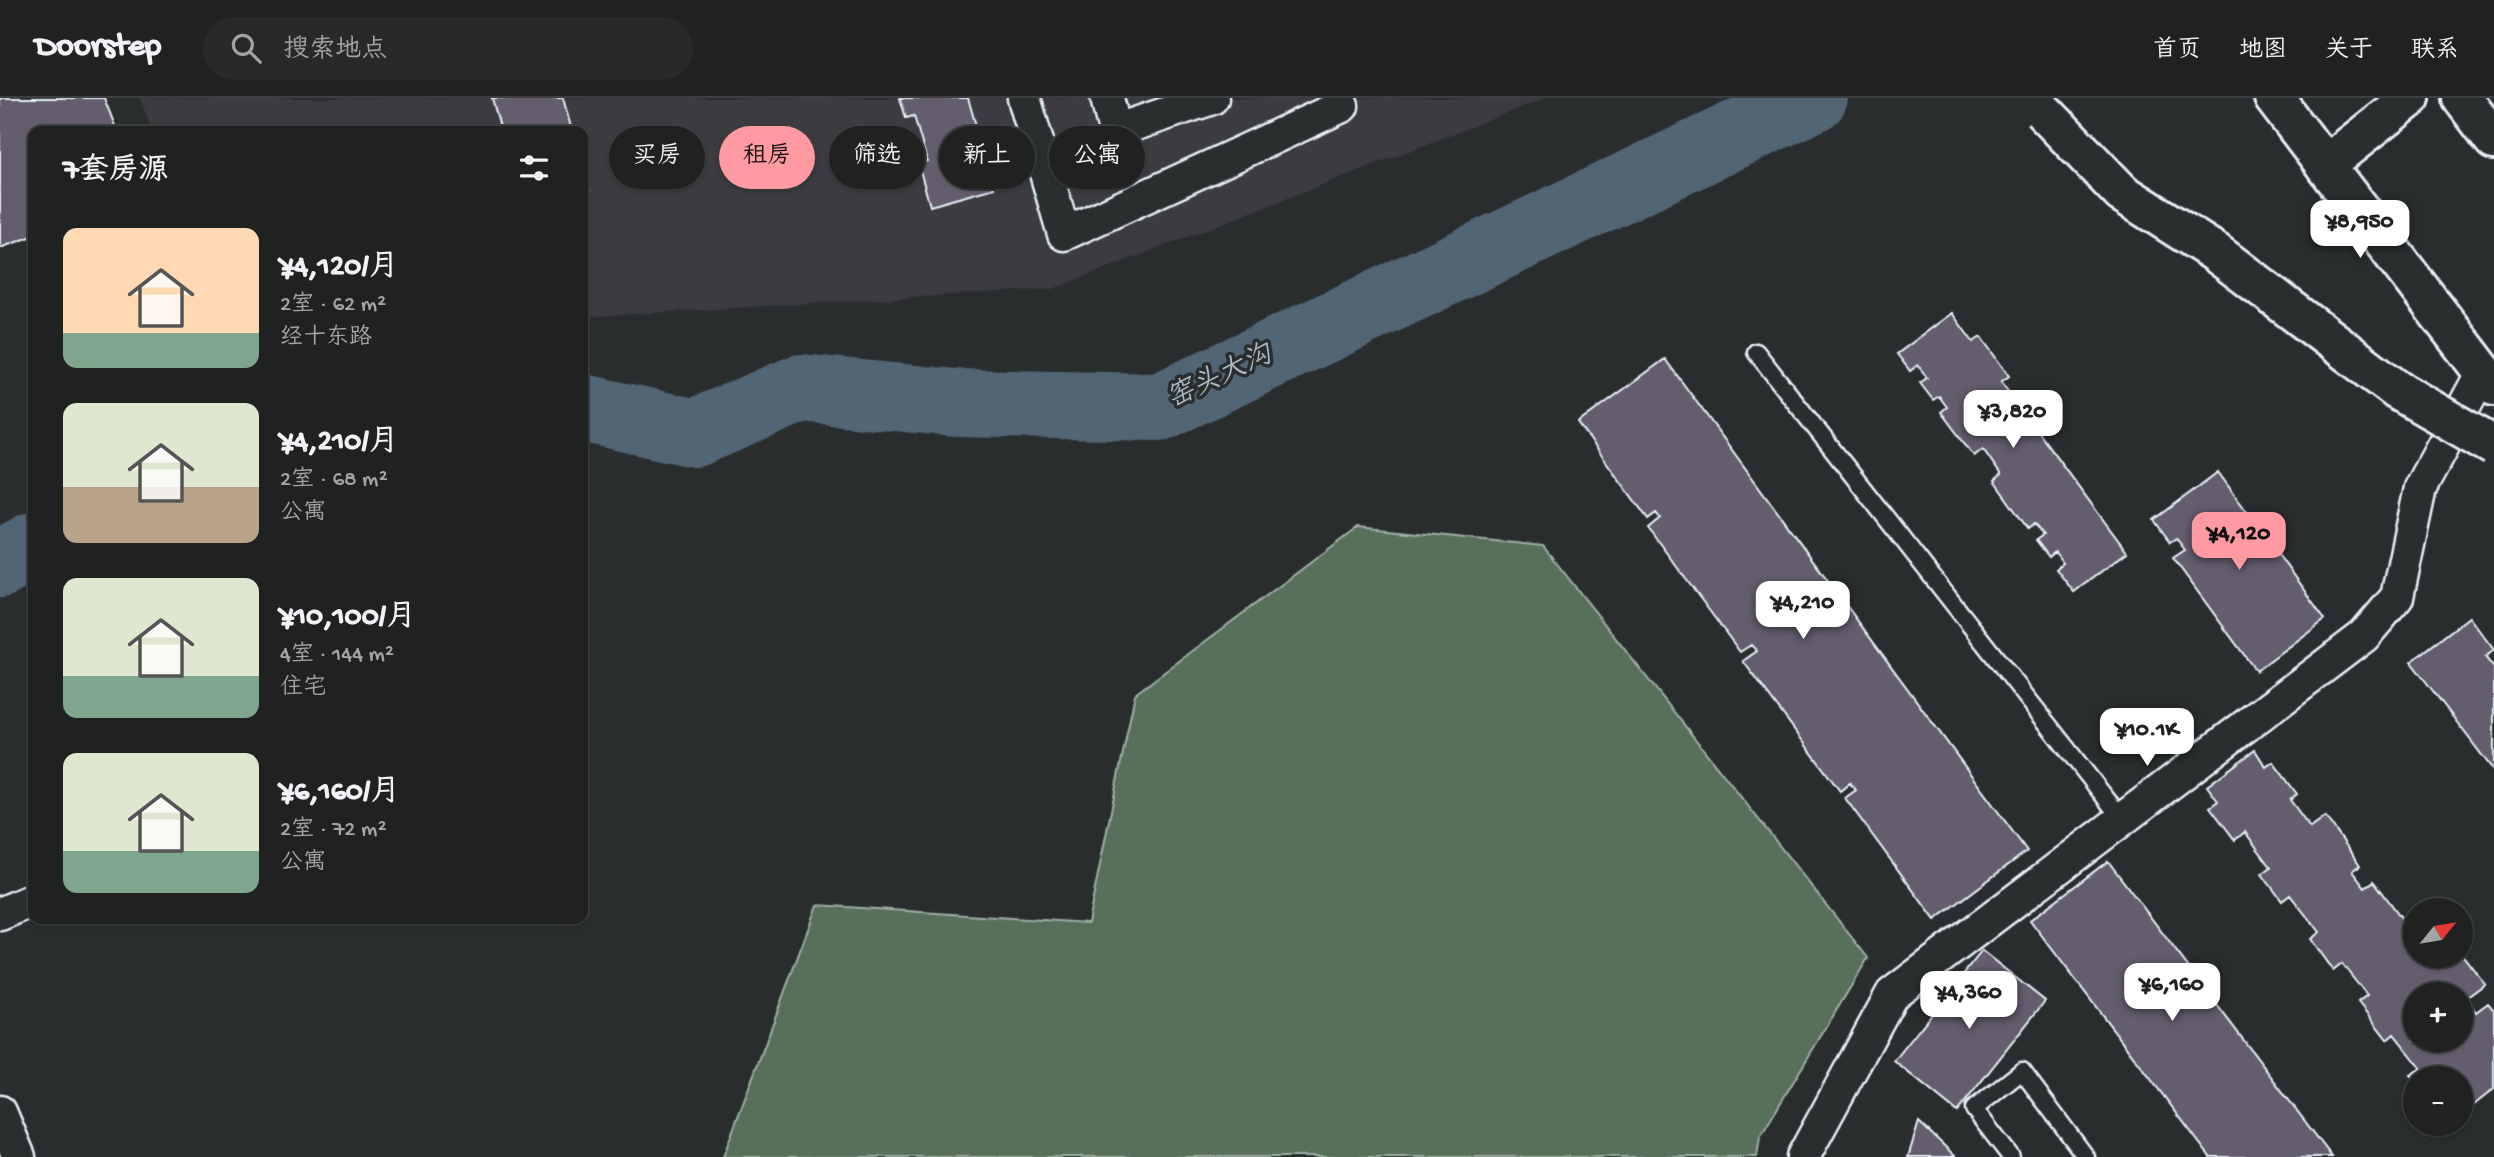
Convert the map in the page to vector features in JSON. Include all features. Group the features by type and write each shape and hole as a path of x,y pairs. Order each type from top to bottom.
{"main road":[{"path":"2030,98 2122,193 2216,252 2397,390 2494,446"},
{"path":"2274,98 2488,379"},
{"path":"2325,164 2410,98"},
{"path":"2462,98 2494,140"}],"street":[{"path":"1024,98 1064,234 1347,101"},
{"path":"1107,98 1115,131 1212,98"},
{"path":"1803,1157 1892,994 2364,636 2397,597 2420,488 2488,379"},
{"path":"0,914 28,902"},
{"path":"0,1112 19,1157"}],"lane":[{"path":"1756,352 2122,820"},
{"path":"2011,1157 1974,1109 2022,1071 2086,1157"}],"shaded area":[{"path":"140,98 1546,98 1053,289 588,317 588,126 150,126"}],"green space":[{"path":"1358,527 1543,546 1868,958 1760,1137 1757,1157 723,1157 817,905 1088,923 1135,694"}],"building":[{"path":"0,98 104,98 115,126 28,126 28,238 0,248"},
{"path":"492,98 563,98 571,126 500,126"},
{"path":"900,98 968,98 976,126 939,126 939,189 990,189 930,206 925,188 925,126 917,126 914,116 906,118"},
{"path":"1952,313 1973,342 1981,337 2009,376 2001,382 2127,552 2074,592 2056,569 2063,563 2055,552 2049,557 2036,540 2043,535 2034,524 2028,529 1994,481 2001,475 1983,449 1974,456 1941,412 1947,407 1939,396 1933,400 1920,383 1927,378 1918,365 1910,371 1897,354"},
{"path":"1665,359 2027,851 1935,920 1845,798 1856,790 1850,783 1840,791 1743,661 1757,651 1751,645 1740,652 1648,528 1660,518 1656,513 1648,519 1578,423"},
{"path":"2218,472 2325,619 2256,671 2173,558 2185,550 2176,538 2170,542 2154,520"},
{"path":"2469,617 2494,650 2485,657 2494,668 2494,771 2411,662"},
{"path":"2255,750 2266,767 2273,762 2297,794 2290,800 2310,827 2325,816 2360,865 2352,871 2365,888 2374,881 2403,920 2403,968 2472,968 2485,984 2473,993 2473,982 2403,982 2403,1045 2394,1034 2387,1040 2358,1003 2367,996 2342,964 2333,971 2310,939 2319,932 2290,895 2282,901 2262,874 2271,867 2245,832 2235,840 2210,807 2218,801 2207,786"},
{"path":"2108,861 2332,1157 2210,1157 2030,920"},
{"path":"1982,951 2045,1001 1957,1112 1894,1061"},
{"path":"2488,1003 2494,1010 2494,1089 2473,1106 2473,1066 2419,1066 2408,1052 2473,1052 2473,1008 2476,1012"},
{"path":"1919,1122 1956,1157 1908,1157"}],"waterway":[{"name":"窑头大沟","path":"588,409 695,433 801,388 956,403 1160,407 1813,98"},
{"name":"窑头大沟","path":"0,564 28,549"}]}
